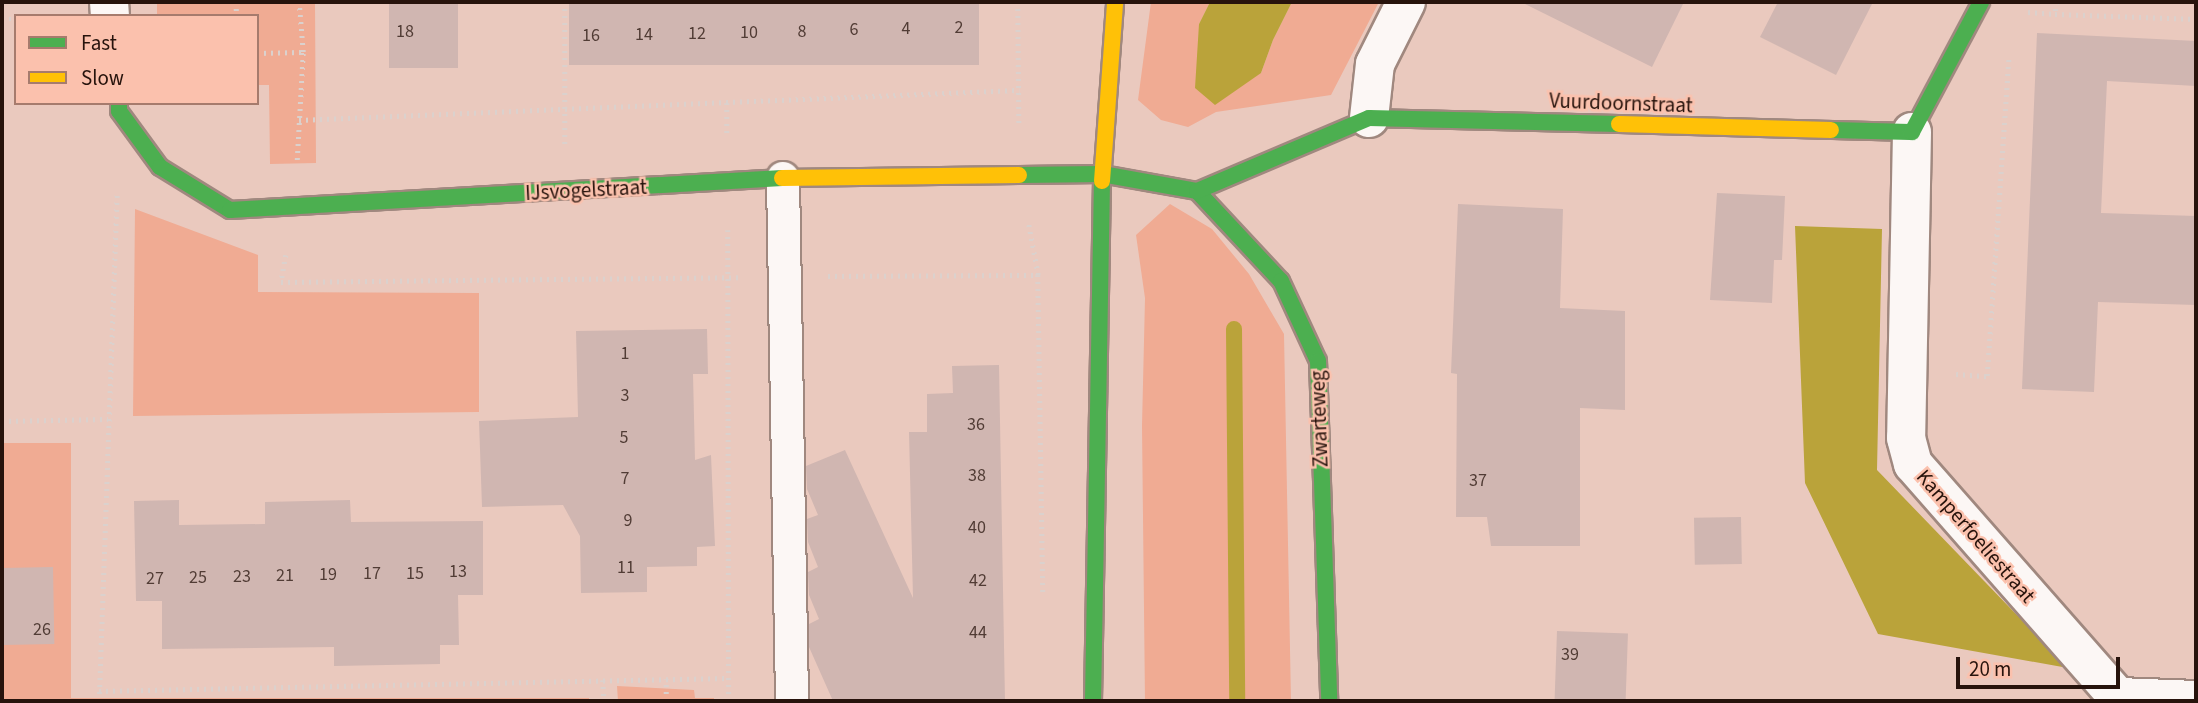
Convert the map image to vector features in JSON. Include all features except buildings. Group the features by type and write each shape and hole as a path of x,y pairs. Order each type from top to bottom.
{"street":[{"path":"1093,701 1102,174 1115,2"},
{"path":"1368,118 1375,64 1406,2"},
{"path":"1912,132 1981,2"},
{"name":"IJsvogelstraat","path":"119,107 160,167 230,210 783,178 1102,174"},
{"name":"Vuurdoornstraat","path":"1197,191 1368,118 1912,132"},
{"name":"Kamperfoeliestraat","path":"1912,132 1906,438 1913,464 2118,699"},
{"path":"1102,174 1197,191"},
{"name":"Zwarteweg","path":"1197,191 1281,281 1318,361 1329,701"},
{"path":"2118,699 2196,700"}],"lane":[{"path":"783,178 792,701"}],"path":[{"path":"299,2 303,52 295,206 281,282 1038,275"},
{"path":"565,2 566,192"},
{"path":"1018,2 1020,175 1038,275 1043,605"},
{"path":"2057,2 2055,14 2196,19"},
{"path":"1908,370 1987,376 2009,51"},
{"path":"259,53 303,52"},
{"path":"299,120 1019,90"},
{"path":"99,701 119,107"},
{"path":"727,183 729,701"},
{"path":"2,421 108,419"},
{"path":"99,691 729,678"},
{"path":"666,679 666,701"},
{"path":"603,680 604,701"}],"shaded area":[{"path":"157,2 315,2 316,163 270,164 269,85 259,85 259,14 157,14"},
{"path":"1151,2 1210,2 1199,24 1261,73 1273,40 1292,2 1379,2 1331,95 1216,112 1188,127 1161,120 1138,100"},
{"path":"1210,2 1292,2 1273,40 1261,73 1215,105 1195,88 1199,24"},
{"path":"1170,204 1212,229 1249,274 1284,334 1291,701 1145,701 1142,426 1145,298 1136,235"},
{"path":"135,209 258,255 258,292 479,293 479,412 133,416"},
{"path":"1795,226 1882,229 1877,470 2068,668 1878,634 1805,483"},
{"path":"2,443 71,443 71,698 589,698 589,701 2,701"},
{"path":"617,686 694,690 695,698 714,698 714,701 618,701"}],"waterway":[{"path":"1234,329 1237,701"}],"traffic: fast":[{"path":"1831,130 1912,132 1981,2"},
{"path":"119,105 119,111 160,167 230,210 782,178"},
{"path":"1197,191 1369,118 1619,124"},
{"path":"1019,175 1102,174 1197,191 1281,281 1318,361 1329,701"},
{"path":"1093,701 1102,181"}],"traffic: slow":[{"path":"1102,181 1115,2"},
{"path":"1619,124 1831,130"},
{"path":"782,178 1019,175"}]}
